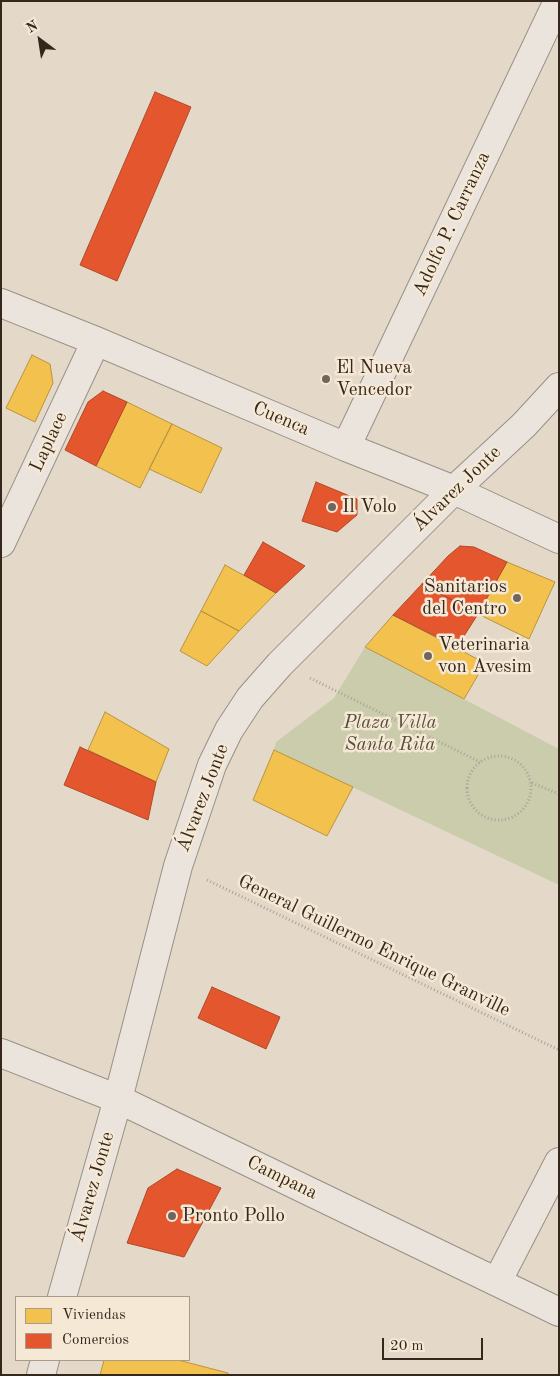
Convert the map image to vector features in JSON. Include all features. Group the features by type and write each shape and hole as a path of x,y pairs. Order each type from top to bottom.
{"street":[{"name":"Adolfo P. Carranza","path":"346,447 558,1"},
{"name":"Cuenca","path":"1,303 454,490 559,539"},
{"name":"Laplace","path":"1,543 96,341"},
{"name":"Álvarez Jonte","path":"62,1296 118,1098 178,866 206,780 229,730 250,698 280,664 454,490 524,425 559,387"},
{"name":"Campana","path":"1,1053 118,1098 559,1312"},
{"path":"497,1282 559,1162"},
{"path":"41,1375 45,1361"}],"path":[{"path":"280,664 480,762"},
{"path":"496,756 512,758 526,768 532,783 530,800 520,814 504,821 487,819 473,808 466,792 469,775 480,762 496,756"},
{"path":"532,783 559,794"},
{"name":"General Guillermo Enrique Granville","path":"178,866 559,1050"}],"green space":[{"name":"Plaza Villa Santa Rita","path":"365,647 559,749 559,885 274,750 276,742 334,698"}],"building: Viviendas":[{"path":"32,355 50,364 53,383 35,422 6,408"},
{"path":"127,402 172,424 140,488 96,466"},
{"path":"172,424 222,448 201,493 149,469"},
{"name":"Sanitarios del Centro","path":"507,562 555,582 529,639 478,614"},
{"path":"225,565 276,593 239,631 201,611"},
{"path":"201,611 239,631 207,666 180,651"},
{"name":"Veterinaria von Avesim","path":"393,615 485,663 464,699 365,647"},
{"path":"105,712 169,749 156,782 88,750"},
{"path":"274,750 353,787 327,836 253,800"},
{"path":"104,1361 182,1361 228,1373 228,1375 100,1375"}],"building: Comercios":[{"path":"155,92 191,107 117,281 80,265"},
{"path":"103,391 127,402 96,466 65,450 88,402"},
{"name":"Il Volo","path":"316,482 357,499 357,515 337,532 302,521"},
{"path":"263,542 305,566 276,593 244,575"},
{"path":"460,546 474,547 507,562 478,614 422,584"},
{"path":"422,584 478,614 457,647 393,615"},
{"path":"80,747 156,782 148,820 64,785"},
{"path":"212,987 280,1017 266,1049 198,1018"},
{"name":"Pronto Pollo","path":"177,1169 221,1188 184,1257 127,1243 148,1188"}],"place":[{"name":"El Nueva Vencedor","path":"326,379"},
{"name":"Il Volo","path":"332,507"},
{"name":"Sanitarios del Centro","path":"517,598"},
{"name":"Veterinaria von Avesim","path":"428,656"},
{"name":"Pronto Pollo","path":"172,1216"}]}
